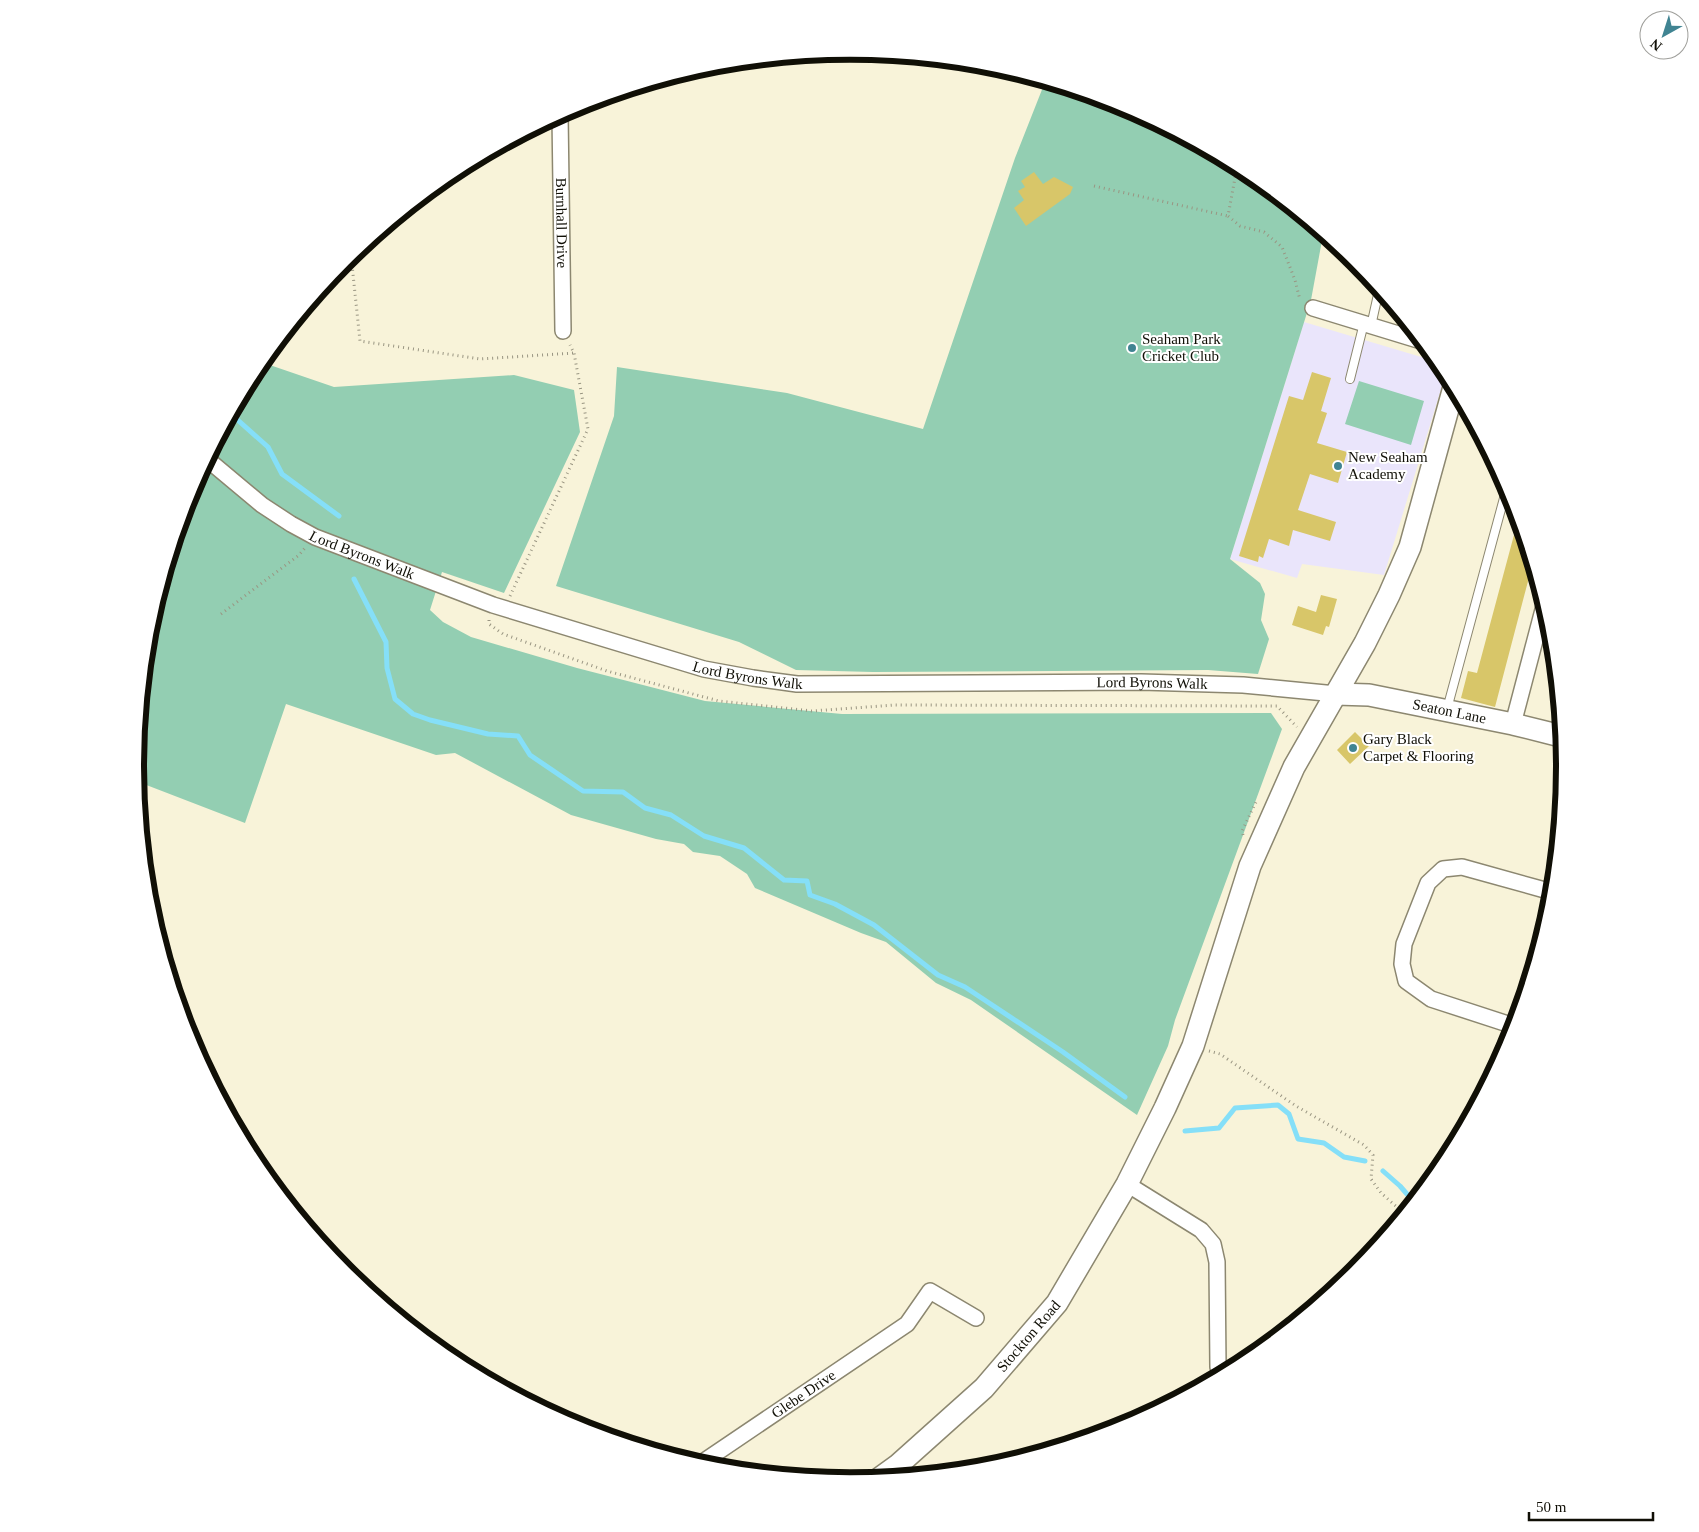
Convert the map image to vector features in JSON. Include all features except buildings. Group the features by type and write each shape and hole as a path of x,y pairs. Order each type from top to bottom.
{"main road":[{"name":"Stockton Road","path":"891,1470 984,1388 1057,1303 1128,1184 1193,1046 1250,866 1294,767 1365,643 1410,547 1451,397"},
{"name":"Seaton Lane","path":"1336,694 1369,695 1513,724 1555,734"}],"street":[{"name":"Burnhall Drive","path":"560,123 563,331"},
{"path":"1313,308 1412,338"},
{"name":"Lord Byrons Walk","path":"212,463 262,505 316,537 493,605 704,669 797,684 1141,682 1243,685 1336,694"},
{"path":"1513,724 1540,621"},
{"path":"1507,1024 1431,999 1406,981 1402,964 1404,944 1428,883 1443,869 1462,867 1544,890"},
{"path":"1128,1184 1201,1230 1212,1244 1217,1262 1218,1367"},
{"name":"Glebe Drive","path":"710,1457 907,1324 930,1291 976,1318"}],"lane":[{"path":"1350,379 1377,297"},
{"path":"1447,711 1504,500"}],"path":[{"path":"1228,216 1236,175"},
{"path":"1094,186 1228,216 1240,226 1264,232 1282,247 1295,280 1301,304 1313,308"},
{"path":"352,265 360,341 480,359 574,353"},
{"path":"493,605 496,598 508,600 588,429 574,353 563,331"},
{"path":"221,614 299,555 316,537"},
{"path":"1193,1046 1220,1054 1296,1106 1364,1145 1373,1155 1371,1180 1381,1193 1399,1209"}],"shaded area":[{"name":"New Seaham Academy","path":"1304,322 1426,358 1443,383 1384,575 1302,564 1297,578 1230,559"}],"green space":[{"path":"1043,87 1076,97 1120,114 1162,133 1203,155 1242,179 1279,206 1322,241 1311,300 1230,559 1260,583 1265,594 1261,620 1269,639 1258,674 1208,670 873,672 796,670 739,642 556,586 614,416 617,367 787,393 923,429 1015,158"},
{"path":"269,365 334,387 514,375 574,390 580,432 504,593 442,572 430,610 443,622 471,637 577,668 705,701 842,714 1271,713 1282,729 1175,1020 1168,1046 1137,1115 971,1000 936,983 886,942 755,888 747,874 720,856 693,852 684,844 656,839 571,815 455,753 436,755 286,704 245,823 144,784 145,720 157,628 181,539 197,496 216,454 238,413"},
{"path":"1359,381 1424,401 1411,445 1345,424"}],"waterway":[{"path":"235,418 268,447 282,474 339,516"},
{"path":"354,579 386,642 387,668 395,699 413,714 488,734 518,736 530,755 583,791 623,792 645,808 671,815 704,836 744,848 784,880 807,881 810,895 835,904 874,925 938,975 965,987 1063,1052 1125,1097"},
{"path":"1185,1131 1219,1128 1235,1108 1278,1105 1289,1114 1298,1139 1324,1143 1344,1157 1365,1161"},
{"path":"1383,1171 1409,1197"}],"place":[{"name":"Seaham Park Cricket Club","path":"1132,348"},
{"name":"New Seaham Academy","path":"1338,466"},
{"name":"Gary Black Carpet & Flooring","path":"1353,748"}]}
